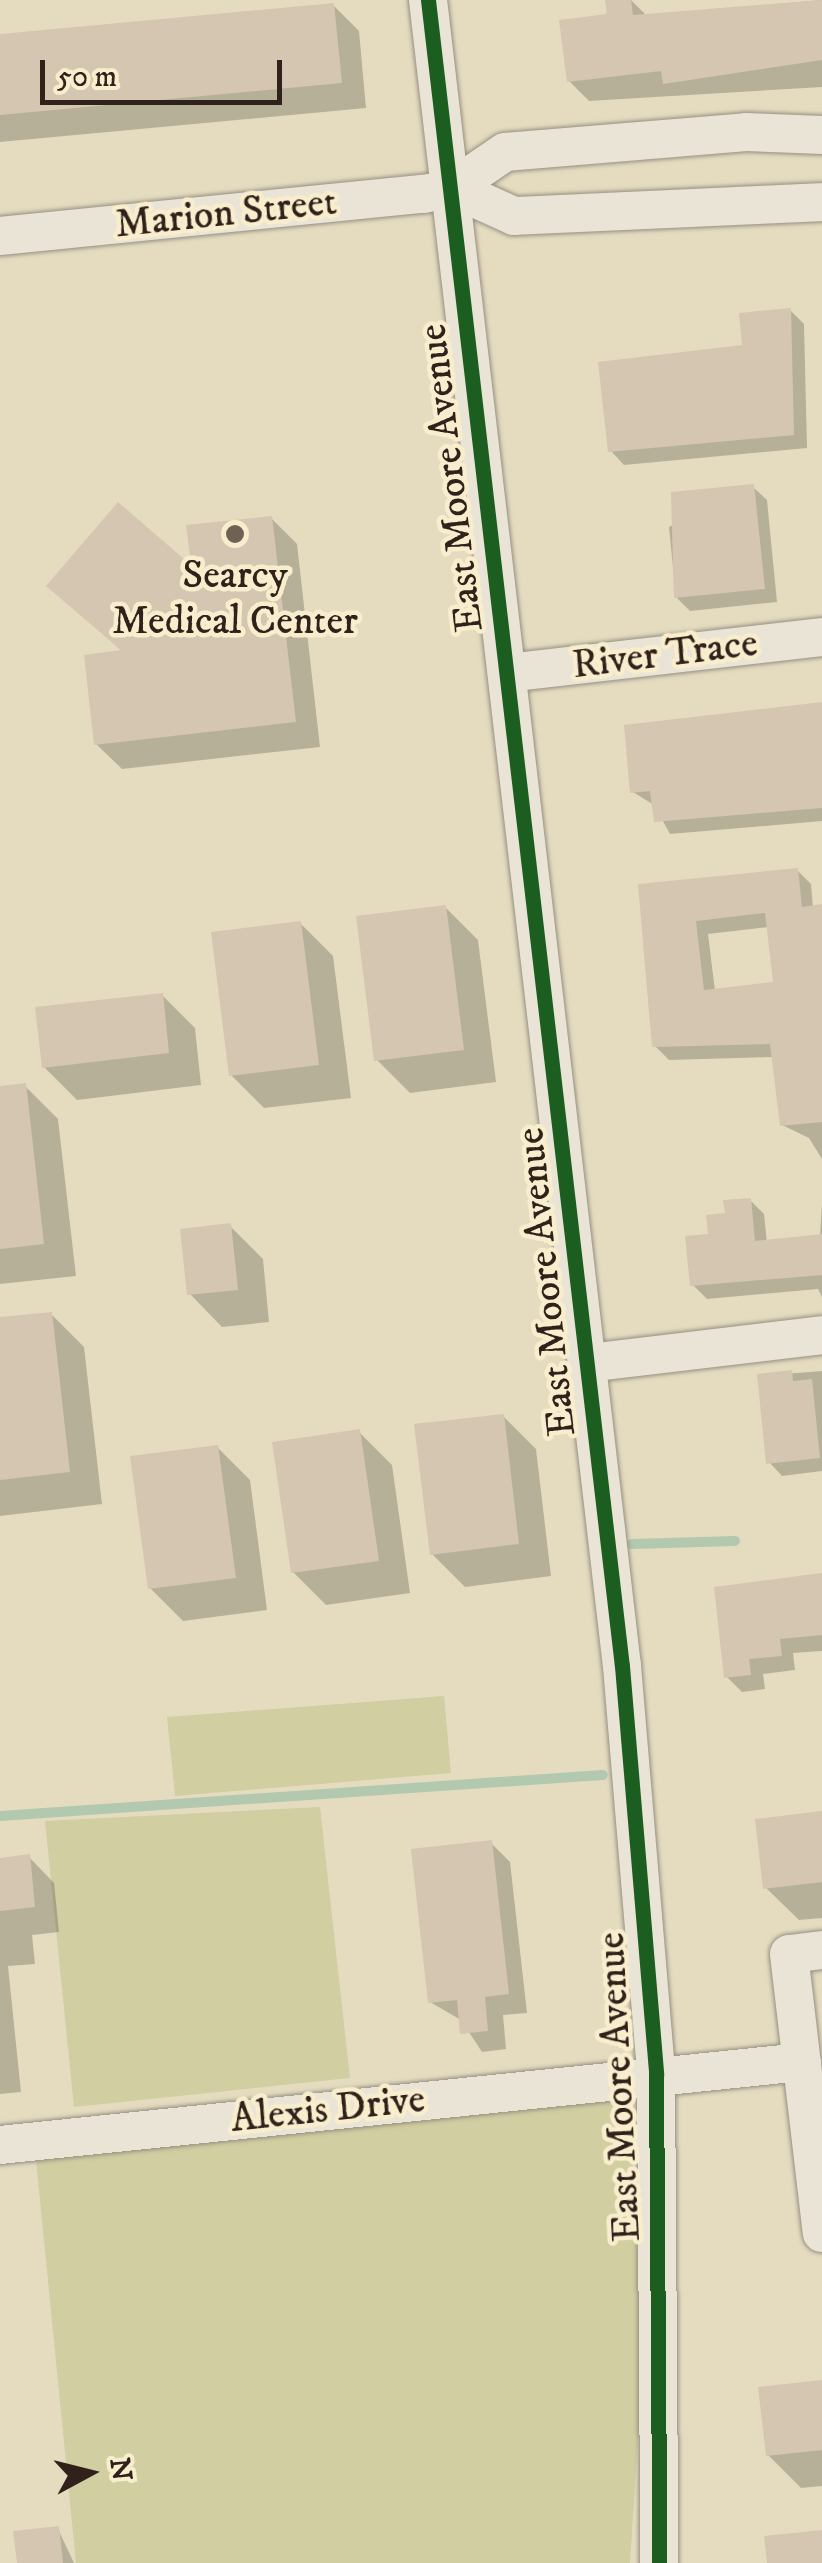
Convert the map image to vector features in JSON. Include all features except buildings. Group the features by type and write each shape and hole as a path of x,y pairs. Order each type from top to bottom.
{"street":[{"name":"East Moore Avenue","path":"428,0 588,1363 656,2074 659,2563"},
{"path":"452,188 505,152 746,132 822,134"},
{"path":"452,188 514,216 822,202"},
{"name":"Marion Street","path":"0,236 452,188"},
{"name":"River Trace","path":"508,673 822,637"},
{"path":"588,1363 822,1335"},
{"path":"822,1950 790,1954 822,2233"},
{"name":"Alexis Drive","path":"0,2145 656,2074 802,2062"}],"shaded area":[{"path":"444,1696 451,1773 175,1796 167,1717"},
{"path":"320,1807 350,2078 74,2107 45,1821"},
{"path":"628,2099 645,2330 630,2563 76,2563 36,2160"}],"waterway":[{"path":"632,1544 735,1541"},
{"path":"0,1816 603,1775"}],"cycle path":[{"path":"428,0 622,1666 656,2074 659,2563"}],"place":[{"name":"Searcy Medical Center","path":"235,534"}]}
